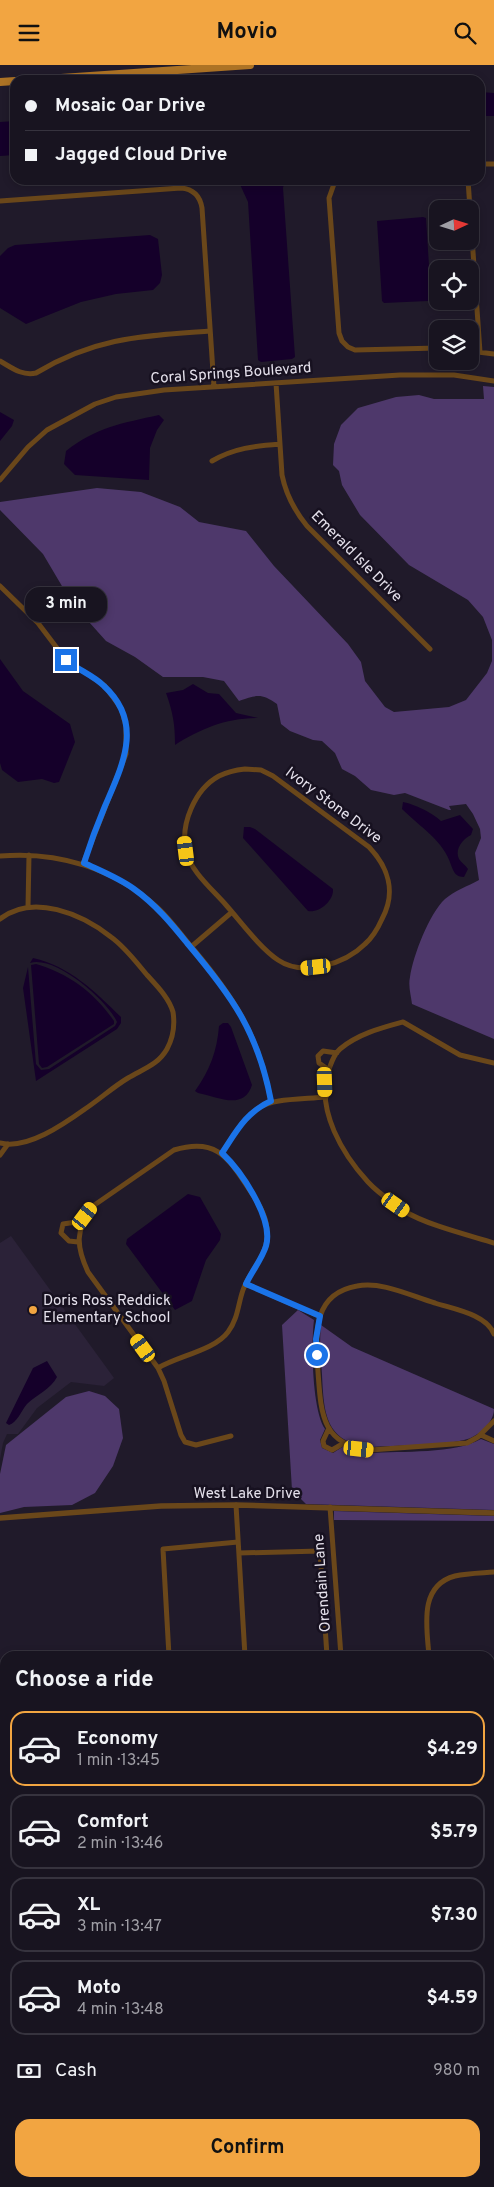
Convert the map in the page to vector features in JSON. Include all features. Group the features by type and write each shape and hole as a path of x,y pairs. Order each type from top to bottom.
{"main road":[{"path":"105,75 250,65"}],"street":[{"path":"334,185 330,198 342,341 348,347 362,351 407,347 429,348"},
{"path":"468,185 480,352 494,354"},
{"path":"0,201 180,188 194,192 199,198 202,207 214,387"},
{"path":"0,361 21,373 36,373 75,352 113,341 142,336 210,331"},
{"name":"Coral Springs Boulevard","path":"0,481 28,447 47,430 95,404 138,393 428,374 494,381"},
{"name":"Emerald Isle Drive","path":"276,383 285,489 297,514 430,649"},
{"path":"212,461 232,450 280,444"},
{"path":"0,586 38,623 66,660 104,685 121,708 126,726 126,754 84,863"},
{"name":"Ivory Stone Drive","path":"261,770 286,785 369,847 380,859 390,886 390,897 386,912 376,931 366,944 355,953 316,967 290,966 280,961 272,955 232,912 195,870 186,851 184,837 186,823 199,794 218,777 231,771 261,770"},
{"path":"28,907 29,855"},
{"path":"0,856 52,856 84,863 134,888 159,909 233,1001 247,1025 265,1069 271,1101"},
{"path":"0,919 16,910 28,907 44,907 77,916 112,937 165,996 172,1011 174,1022 172,1037 166,1051 156,1063 128,1078 51,1131 29,1140 8,1144 0,1143"},
{"path":"191,947 232,912"},
{"path":"494,1063 460,1055 403,1022 369,1032 339,1049 325,1082 331,1121 341,1145 369,1183 384,1197 407,1213 494,1243"},
{"path":"329,1070 319,1063 318,1056 323,1051 337,1053"},
{"path":"222,1153 249,1114 258,1107 271,1101 326,1097"},
{"path":"0,1155 8,1144"},
{"path":"158,1368 221,1340 236,1321 246,1284 266,1245 267,1222 234,1165 222,1153 203,1146 186,1146 174,1150 93,1206 83,1221 78,1242 81,1256 88,1272 158,1368 185,1442 196,1445 231,1436"},
{"path":"78,1242 69,1241 62,1233 63,1224 70,1221 83,1221"},
{"path":"246,1284 320,1316"},
{"path":"494,1333 492,1327 462,1311 374,1285 357,1286 343,1291 331,1299 320,1316 316,1339 321,1412 329,1428 344,1443 359,1449 370,1450 467,1443 481,1435 494,1421"},
{"path":"329,1428 323,1441 324,1446 332,1450 344,1443"},
{"path":"481,1435 494,1441"},
{"path":"236,1505 245,1651"},
{"name":"West Lake Drive","path":"0,1518 160,1507 236,1505 494,1513"},
{"name":"Orendain Lane","path":"330,1507 341,1651"},
{"path":"169,1651 163,1549 238,1541"},
{"path":"239,1553 320,1551 327,1651"},
{"path":"429,1651 426,1611 431,1596 438,1586 455,1576 494,1572"}],"shaded area":[{"path":"485,92 494,93 494,116 485,116"},
{"path":"10,121 10,155 0,156 0,122"},
{"path":"240,185 284,185 295,357 292,359 261,362 258,360 248,202"},
{"path":"426,218 429,266 428,301 384,303 382,301 377,221"},
{"path":"150,235 158,239 162,275 160,283 153,290 116,294 81,302 26,324 0,308 0,256 8,248 15,245"},
{"path":"483,386 494,387 494,1039 412,1004 410,991 409,980 414,958 433,915 445,899 479,880 475,853 481,838 480,829 466,804 449,806 451,810 449,810 405,793 394,795 371,790 355,776 342,769 335,753 322,741 313,740 290,731 281,724 277,704 272,700 259,696 239,701 224,681 203,677 163,677 135,657 106,641 72,603 43,554 0,510 0,502 97,488 141,492 180,507 199,522 246,531 274,566 348,644 361,662 365,681 385,707 394,712 449,707 466,700 487,673 492,661 492,640 483,617 468,600 409,565 360,515 342,485 339,471 333,465 334,444 341,425 358,408 396,397 419,395 434,399 484,399"},
{"path":"0,412 14,420 12,426 0,441"},
{"path":"159,415 164,420 157,430 150,448 149,480 75,475 64,464 66,451 88,436 110,427"},
{"path":"0,659 23,691 70,724 75,742 59,782 54,783 42,779 18,782 2,770 0,763"},
{"path":"193,684 208,693 219,694 236,713 258,718 235,720 214,725 175,745 173,719 166,693 183,690"},
{"path":"403,802 423,809 441,821 460,815 473,829 471,835 460,844 458,851 459,859 468,869 464,877 459,876 453,870 448,856 437,841 402,809"},
{"path":"244,827 255,829 333,889 329,901 317,910 308,911 243,838"},
{"path":"33,958 59,967 81,981 121,1017 121,1023 117,1029 36,1081 23,988 28,967 36,1064 41,1070 49,1069 115,1026 117,1022 103,1002 79,981 53,966 41,962 30,963"},
{"path":"36,964 59,973 80,985 107,1011 114,1021 114,1024 47,1067 42,1068 39,1064 31,965"},
{"path":"223,1023 228,1023 231,1027 252,1085 243,1098 237,1100 222,1099 195,1091 212,1060 217,1044 219,1026"},
{"path":"188,1194 200,1197 221,1234 220,1240 206,1260 192,1301 175,1310 126,1244 127,1239"},
{"name":"Doris Ross Reddick Elementary School","path":"11,1236 114,1378 104,1386 71,1382 37,1408 18,1434 7,1434 0,1459 0,1243"},
{"path":"298,1310 314,1320 313,1360 315,1392 317,1407 325,1429 320,1440 322,1448 333,1453 344,1446 358,1452 370,1453 428,1451 457,1447 481,1439 494,1444 494,1510 306,1504 292,1490 282,1325"},
{"path":"321,1325 352,1347 494,1409 491,1419 480,1433 454,1442 370,1447 355,1444 344,1439 336,1432 326,1413 321,1356"},
{"path":"47,1361 57,1377 27,1404 17,1419 9,1425 6,1423 33,1368"},
{"path":"89,1391 105,1396 119,1409 123,1438 113,1466 95,1493 72,1505 24,1507 0,1513 0,1474 6,1445 66,1397"},
{"path":"334,1511 494,1516 494,1521 334,1520"}],"place":[{"name":"Doris Ross Reddick Elementary School","path":"33,1310"}],"route":[{"path":"66,660 104,685 114,696 121,708 128,739 122,767 84,863 134,888 159,909 215,977 233,1001 247,1025 265,1069 271,1101 249,1114 222,1153 234,1165 267,1222 268,1237 266,1245 246,1284 320,1316 316,1339 317,1355"}]}
